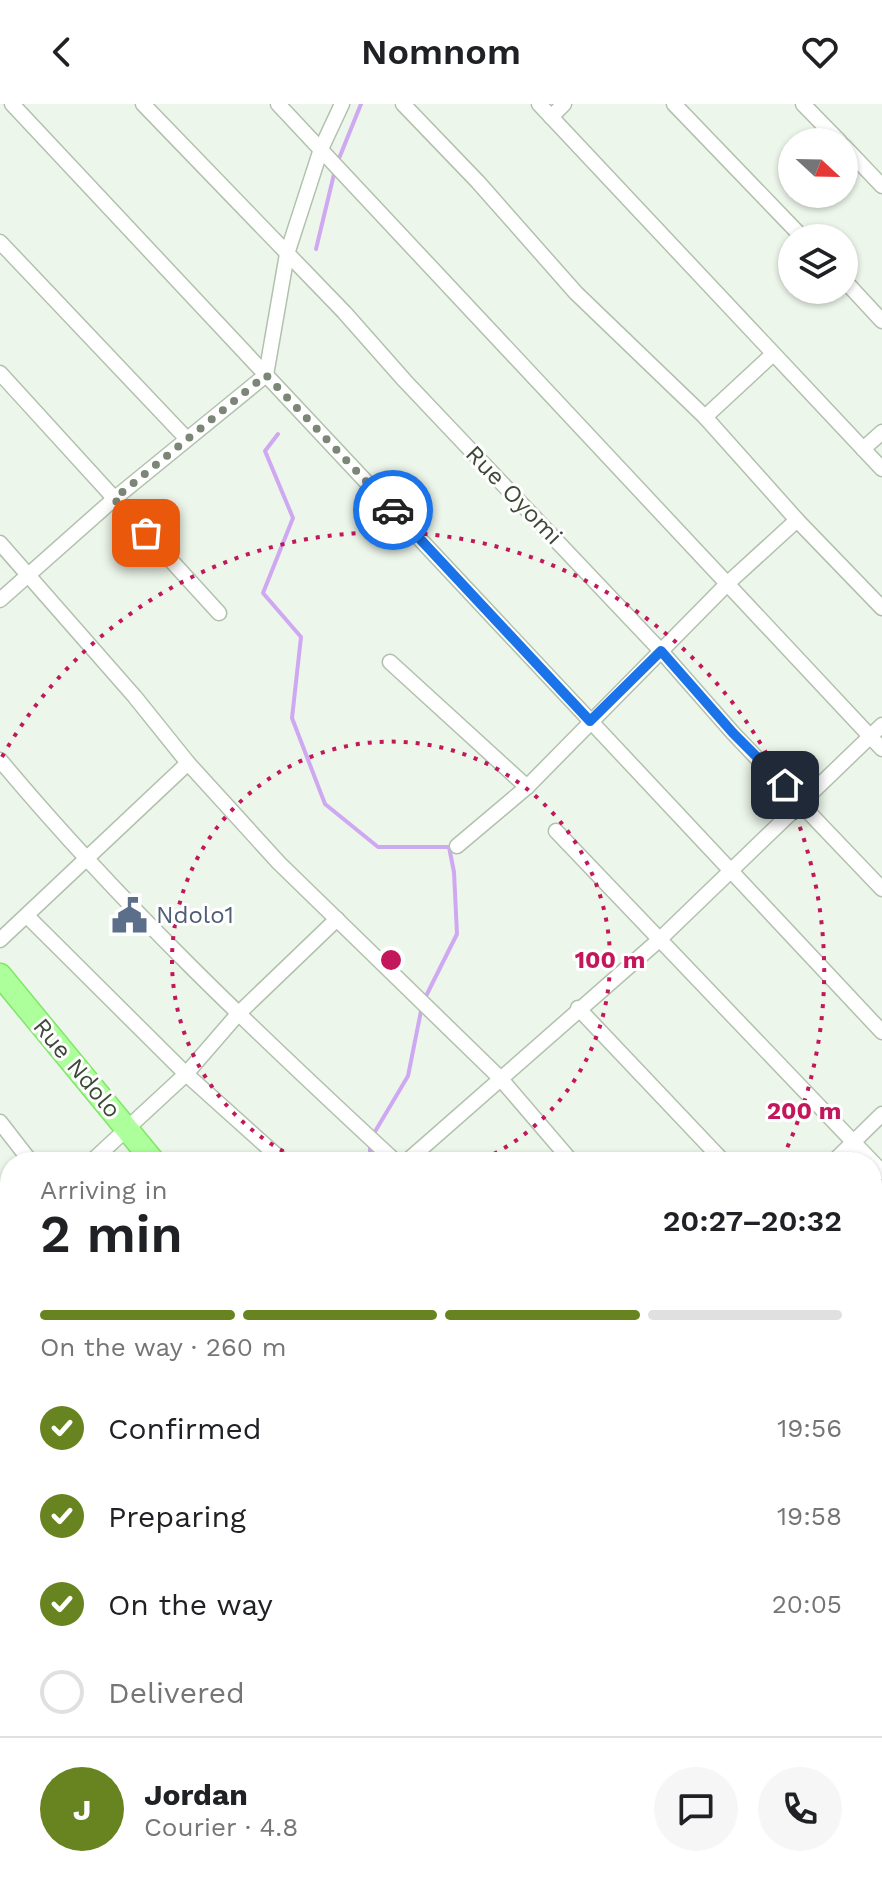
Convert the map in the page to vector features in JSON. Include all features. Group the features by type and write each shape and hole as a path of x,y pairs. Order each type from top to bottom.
{"main road":[{"name":"Rue Ndolo","path":"0,975 146,1152"}],"street":[{"path":"12,104 882,1032"},
{"name":"Rue Oyomi","path":"143,104 882,889"},
{"path":"278,104 882,749"},
{"path":"0,600 186,438 266,375 287,254 321,149 342,104"},
{"path":"403,104 478,182 576,293 705,417 797,520 882,608"},
{"path":"539,104 882,469"},
{"path":"551,117 564,104"},
{"path":"674,104 790,224"},
{"path":"803,104 826,128"},
{"path":"858,161 882,186"},
{"path":"0,242 186,438"},
{"path":"858,295 882,321"},
{"path":"705,417 773,354"},
{"path":"0,373 219,613"},
{"path":"863,449 882,432"},
{"path":"457,846 527,787 728,583 797,520"},
{"path":"0,543 135,697 188,763 279,863 500,1078 563,1152"},
{"path":"390,662 527,787"},
{"path":"417,1152 659,940 882,725"},
{"path":"0,760 87,860 238,1014 385,1152"},
{"path":"0,940 188,763"},
{"path":"556,831 863,1152"},
{"path":"27,916 186,1074 273,1152"},
{"path":"102,1152 186,1074 238,1014 337,919"},
{"path":"578,1008 715,1152"},
{"path":"843,1152 882,1114"},
{"path":"0,1122 23,1152"}],"waterway":[{"path":"338,161 361,104"},
{"path":"316,249 335,170"},
{"path":"278,434 265,451 293,518 263,593 301,637 292,718 325,804 378,847 449,847 454,872 457,934 425,998"},
{"path":"373,1135 408,1076 422,1006"},
{"path":"370,1143 370,1152"}],"way so far":[{"path":"146,533 114,499 266,375 393,510"}],"place":[{"name":"Ndolo1","path":"130,915"}],"route":[{"path":"393,510 590,721 661,651 733,733 785,785"}]}
